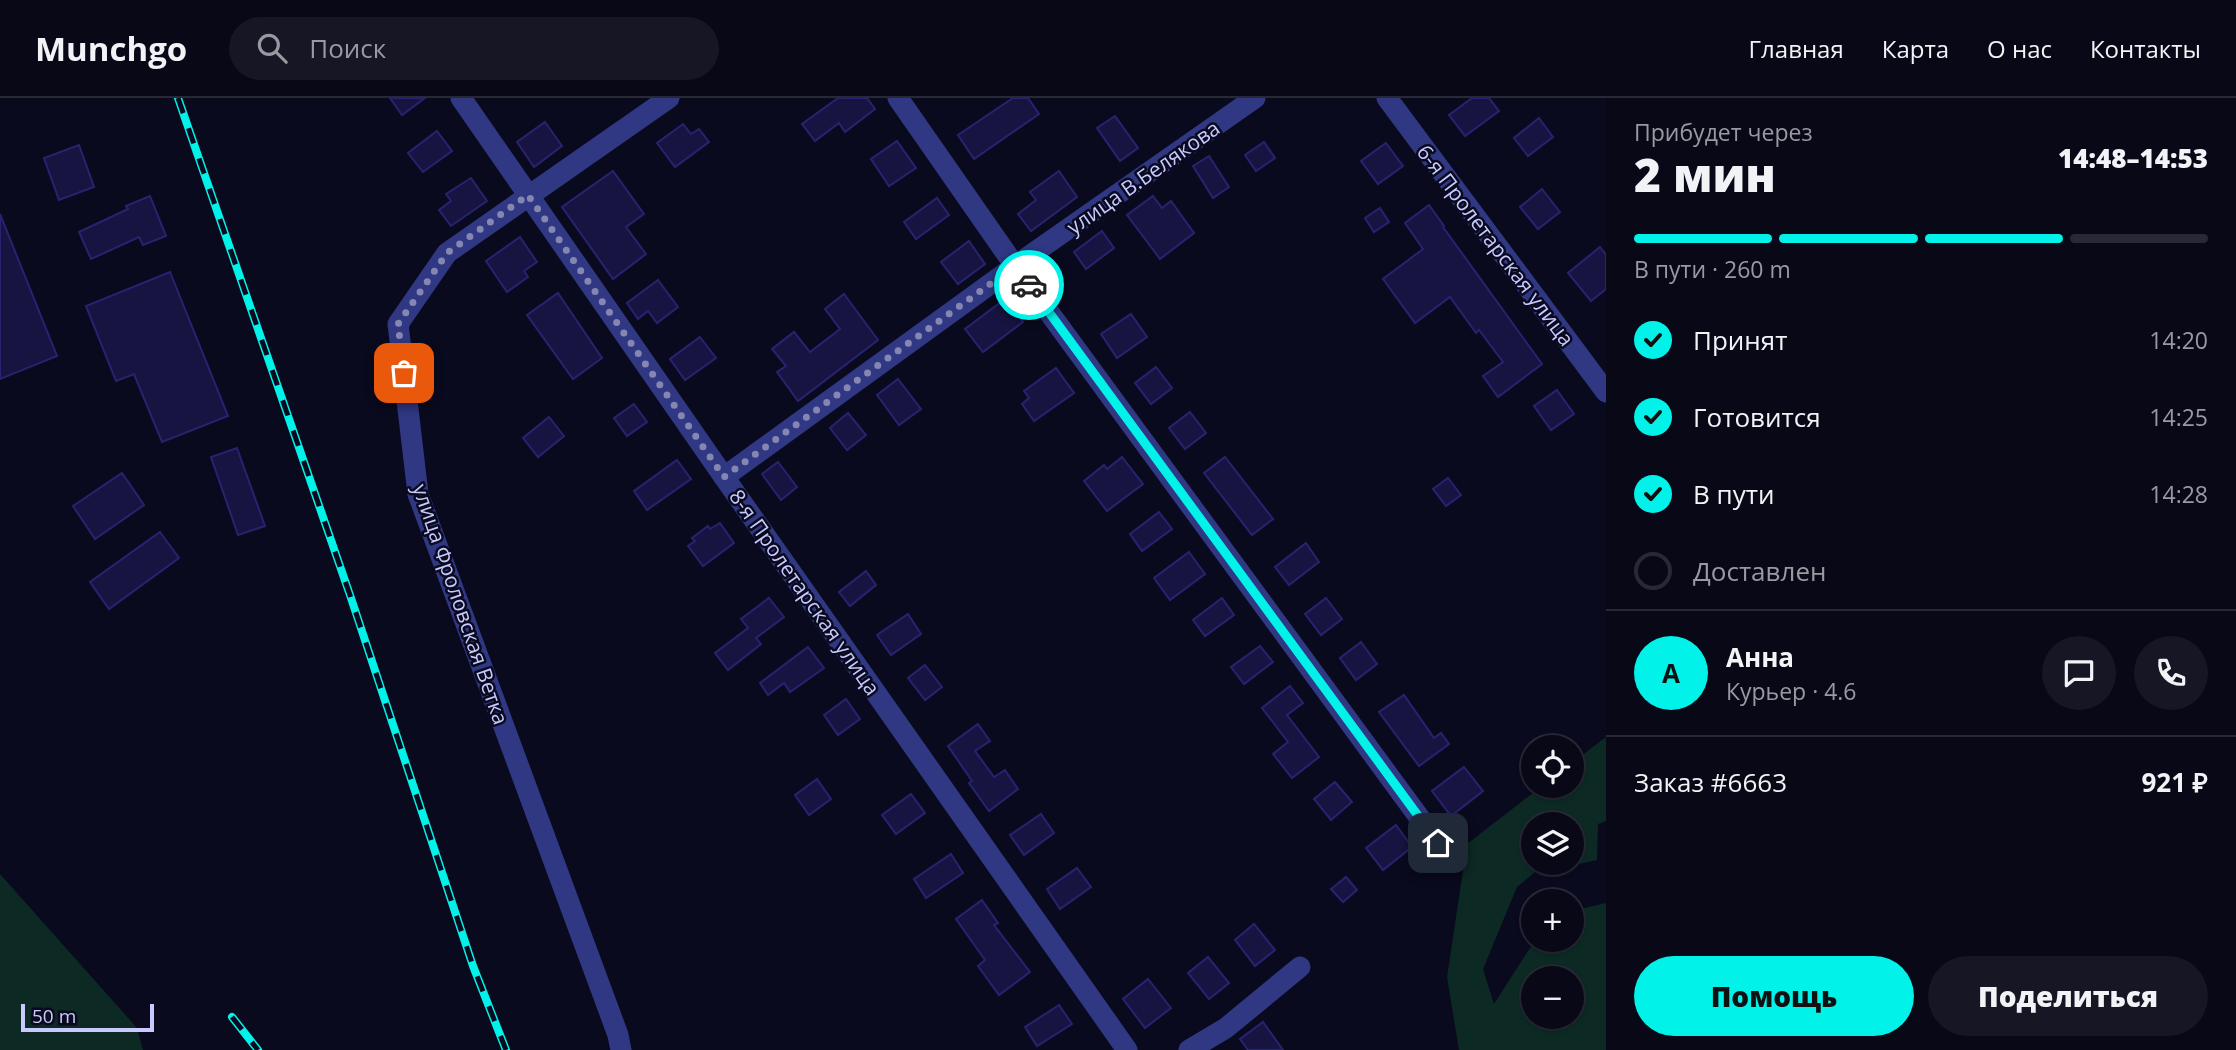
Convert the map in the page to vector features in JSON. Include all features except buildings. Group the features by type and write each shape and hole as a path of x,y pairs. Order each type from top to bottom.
{"street":[{"name":"8-я Пролетарская улица","path":"461,98 1127,1050"},
{"name":"улица Фроловская Ветка","path":"621,1050 618,1035 418,494 398,324 447,253 669,98"},
{"path":"898,98 1015,266 1438,843"},
{"name":"улица В.Белякова","path":"724,477 1015,266 1255,98"},
{"name":"6-я Пролетарская улица","path":"1387,98 1606,392"},
{"path":"1189,1050 1226,1028 1300,967"}],"green space":[{"path":"1606,737 1606,821 1598,824 1597,860 1584,863 1584,812 1521,812 1521,875 1532,875 1517,887 1483,969 1494,1004 1527,952 1584,952 1584,908 1606,903 1606,1050 1459,1050 1447,977 1467,844 1526,798 1584,798 1584,754"},
{"path":"0,874 137,1028 143,1050 0,1050"}],"railway":[{"path":"178,98 351,598 473,966 506,1050"},
{"path":"232,1017 258,1050"}],"way so far":[{"path":"404,373 398,324 447,253 528,195 724,477 1015,266 1029,285"}],"route":[{"path":"1029,285 1438,843"}]}
